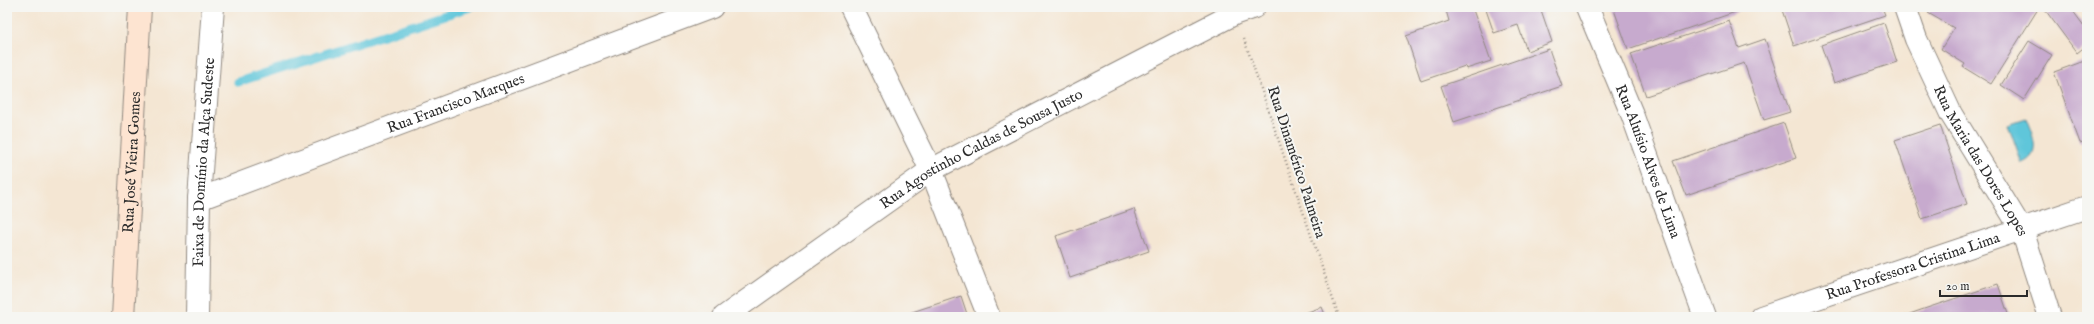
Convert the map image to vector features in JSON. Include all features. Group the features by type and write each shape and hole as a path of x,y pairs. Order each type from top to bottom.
{"main road":[{"name":"Rua José Vieira Gomes","path":"123,317 140,7"}],"street":[{"name":"Faixa de Domínio da Alça Sudeste","path":"197,317 199,199 213,7"},
{"name":"Rua Francisco Marques","path":"199,199 712,7"},
{"path":"850,7 931,170 989,317"},
{"name":"Rua Aluísio Alves de Lima","path":"1587,7 1632,114 1705,317"},
{"name":"Rua Maria das Dores Lopes","path":"1905,7 1916,39 1951,114 2022,230 2050,317"},
{"name":"Rua Agostinho Caldas de Sousa Justo","path":"724,317 931,170 1245,10"},
{"name":"Rua Professora Cristina Lima","path":"1761,317 2087,207"}],"path":[{"name":"Rua Dinamérico Palmeira","path":"1245,10 1339,317"}],"water":[{"path":"2026,118 2033,137 2034,149 2032,155 2022,163 2008,124"}],"building":[{"path":"1445,7 1472,7 1491,61 1466,69 1465,66 1421,81 1406,36 1449,21"},
{"path":"1485,7 1540,7 1552,42 1527,51 1518,25 1494,33"},
{"path":"1613,7 1750,7 1628,49"},
{"path":"1790,7 1882,7 1885,15 1794,46 1782,10"},
{"path":"1932,7 2035,7 2038,9 1991,84 1963,67 1965,64 1941,49 1954,28 1928,13"},
{"path":"2043,7 2070,7 2087,30 2087,45 2077,53"},
{"path":"1729,21 1739,48 1765,39 1790,112 1764,120 1744,63 1646,96 1631,54"},
{"path":"1884,23 1897,62 1834,83 1821,45"},
{"path":"2029,41 2052,55 2024,100 2001,85"},
{"path":"1549,49 1562,86 1454,122 1441,86"},
{"path":"2087,60 2087,141 2080,143 2054,72"},
{"path":"1784,123 1796,158 1686,195 1673,161"},
{"path":"1940,125 1967,204 1922,219 1895,140"},
{"path":"1134,209 1149,251 1070,278 1056,236"},
{"path":"1998,284 2009,317 1901,317 1921,310"},
{"path":"961,296 968,317 903,317 903,315"},
{"path":"1322,307 1326,317 1299,317 1299,315"}],"waterway":[{"path":"238,82 470,7"}]}
